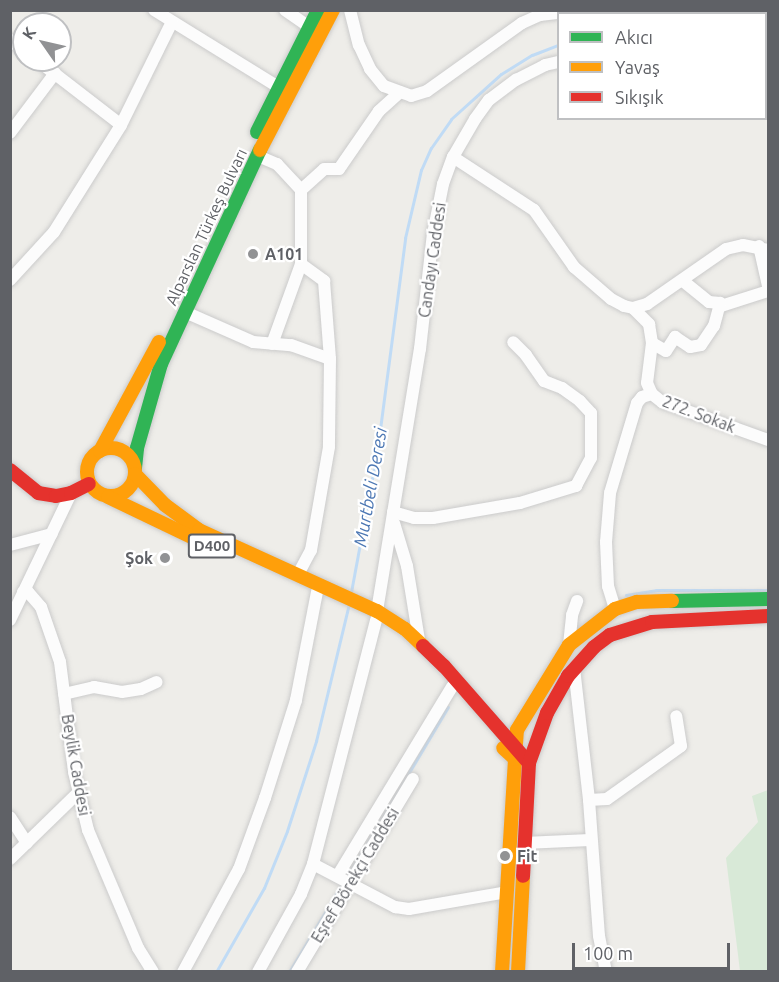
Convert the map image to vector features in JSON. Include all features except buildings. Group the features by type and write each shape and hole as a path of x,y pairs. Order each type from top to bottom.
{"main road":[{"name":"Alparslan Türkeş Bulvarı","path":"100,451 152,357 278,87 318,10"},
{"name":"Alparslan Türkeş Bulvarı","path":"135,471 137,448 161,364 258,156 333,10"},
{"name":"D400","path":"100,451 115,448 122,451 132,460 135,471 165,505 199,530 298,574 318,588"},
{"path":"10,470 38,493 56,496 71,493 89,484 87,476 89,461 100,451"},
{"path":"108,497 123,493 133,482 135,471"},
{"name":"D400","path":"89,484 94,490 137,513 318,588 372,613 418,640 444,666 515,754"},
{"path":"502,972 517,730 527,710 569,645 615,609 637,602 768,599"},
{"name":"D400","path":"372,613 424,655 499,744 529,763"},
{"path":"518,972 529,763 533,746 556,695 573,668 594,646 610,635 652,622 768,616"},
{"path":"515,754 533,746"}],"street":[{"path":"154,10 278,87"},
{"path":"285,10 309,27"},
{"path":"350,10 359,45 370,69 384,86 411,96 427,90 522,23 541,13 582,10"},
{"path":"10,280 54,232 121,125 172,22"},
{"name":"Candayı Caddesi","path":"258,972 301,894 313,864 372,613 393,512 420,349 433,234 443,184 453,157 489,100 516,80 545,65 557,62"},
{"path":"52,72 121,125"},
{"path":"10,133 55,74"},
{"path":"301,190 324,169 339,169 379,111 400,92"},
{"path":"258,156 277,164 301,190 302,264 272,344"},
{"path":"453,157 534,210 574,267 611,299 633,308 649,324 652,342 666,351 675,338 690,346 701,345 714,326 721,306 768,288 764,248 742,245 726,249 647,304 633,308"},
{"path":"298,574 311,550 328,447 330,358 324,281 302,264"},
{"path":"683,281 709,302 720,303 721,306"},
{"path":"185,312 253,342 291,345 330,358"},
{"path":"418,640 407,566 394,530 393,512 414,518 434,518 520,503 576,486 591,458 591,413 580,401 562,388 544,381 526,355 513,342"},
{"name":"272. Sokak","path":"652,342 646,383 652,394 662,402 768,440"},
{"path":"615,609 608,586 607,564 610,493 637,403 642,397 652,394"},
{"path":"10,620 71,493"},
{"path":"10,545 52,534"},
{"path":"183,972 239,869 261,808 296,700 318,588"},
{"name":"Beylik Caddesi","path":"23,592 28,592 41,607 60,662 79,792 88,830 138,948 153,972"},
{"path":"569,645 572,615 577,601"},
{"path":"573,668 589,800 590,840 597,889 599,936 606,972"},
{"path":"64,694 94,687 123,692 141,689 157,682"},
{"name":"Eşref Börekçi Caddesi","path":"297,972 345,879 452,687"},
{"path":"589,800 607,799 681,746 676,716"},
{"name":"Eşref Börekçi Caddesi","path":"345,879 413,778"},
{"path":"10,858 79,792"},
{"path":"10,817 27,843"},
{"path":"524,843 590,840"},
{"path":"313,864 395,907 409,909 507,892"}],"green space":[{"path":"768,790 768,971 740,971 726,858 758,822 752,796"}],"waterway":[{"name":"Murtbeli Deresi","path":"351,592 377,452 405,238 421,170 431,148 451,119 501,74 532,55 557,45"},
{"path":"626,595 656,590 768,590"},
{"name":"Murtbeli Deresi","path":"216,972 264,888 287,831 316,741 349,604"},
{"path":"346,878 448,707"},
{"path":"289,972 342,884"}],"traffic: fast":[{"path":"257,132 318,10"},
{"path":"135,468 137,448 161,364 260,150"},
{"path":"672,601 768,599"}],"traffic: slow":[{"path":"260,150 333,10"},
{"path":"100,451 159,342"},
{"path":"106,448 116,448 128,455 135,467 135,472 135,477 128,489 116,496 106,496 91,485 87,477 87,467 98,452 106,448"},
{"path":"135,474 165,505 199,530 377,611 405,629 423,646"},
{"path":"108,497 202,542"},
{"path":"515,758 517,730 569,645 615,609 637,602 672,601"},
{"path":"502,972 515,759 503,748"},
{"path":"518,972 523,876"}],"traffic: jam":[{"path":"10,470 38,493 56,496 71,493 89,484"},
{"path":"529,763 547,713 568,676 594,647 610,635 652,622 768,616"},
{"path":"423,646 444,666 529,763 523,876"}],"place":[{"name":"A101","path":"253,254"},
{"name":"Şok","path":"165,558"},
{"name":"Fit","path":"505,856"}]}
